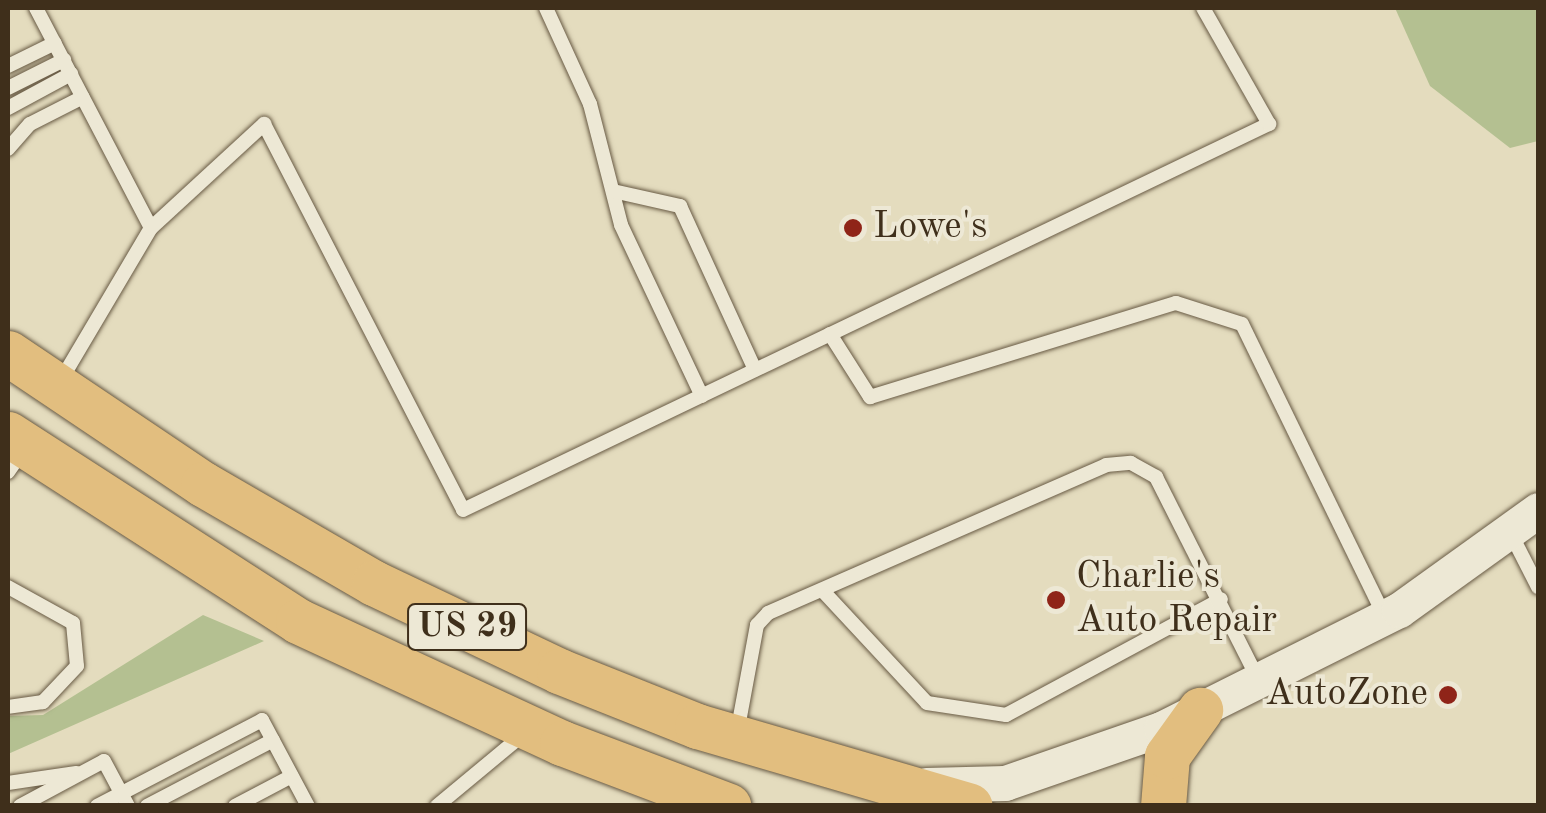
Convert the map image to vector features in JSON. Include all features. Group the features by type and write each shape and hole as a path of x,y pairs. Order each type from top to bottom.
{"highway":[{"name":"US 29","path":"8,353 56,389 374,583 559,671 736,738 970,806"},
{"name":"US 29","path":"13,451 298,622 530,728 729,806"},
{"path":"1164,806 1167,756 1200,710"}],"street":[{"path":"895,786 1005,783 1200,710 1385,618 1538,510"}],"lane":[{"path":"36,8 151,228"},
{"path":"546,8 590,104 613,192 702,396"},
{"path":"56,389 151,228 264,124 463,510 1269,124 1203,8"},
{"path":"8,66 55,43"},
{"path":"8,88 68,67"},
{"path":"8,108 68,67"},
{"path":"8,149 30,124 83,97"},
{"path":"613,192 680,206 755,370"},
{"path":"830,334 870,397 1176,303 1242,324 1385,618"},
{"path":"736,738 758,625 822,590 1106,465 1131,463 1156,476 1259,682"},
{"path":"1510,532 1538,587"},
{"path":"8,587 73,623 77,666 44,702 8,707"},
{"path":"822,590 926,703 1006,715 1220,600"},
{"path":"97,806 125,799 262,720 308,806"},
{"path":"437,806 530,728"},
{"path":"147,806 272,740"},
{"path":"20,806 104,761 125,799"},
{"path":"8,783 81,772"},
{"path":"235,806 292,776"}],"green space":[{"path":"1395,8 1538,8 1538,141 1510,148 1430,86"},
{"path":"203,615 264,641 8,754 8,716 43,715"}],"place":[{"name":"Lowe's","path":"853,228"},
{"name":"Charlie's Auto Repair","path":"1056,600"},
{"name":"AutoZone","path":"1448,695"}]}
